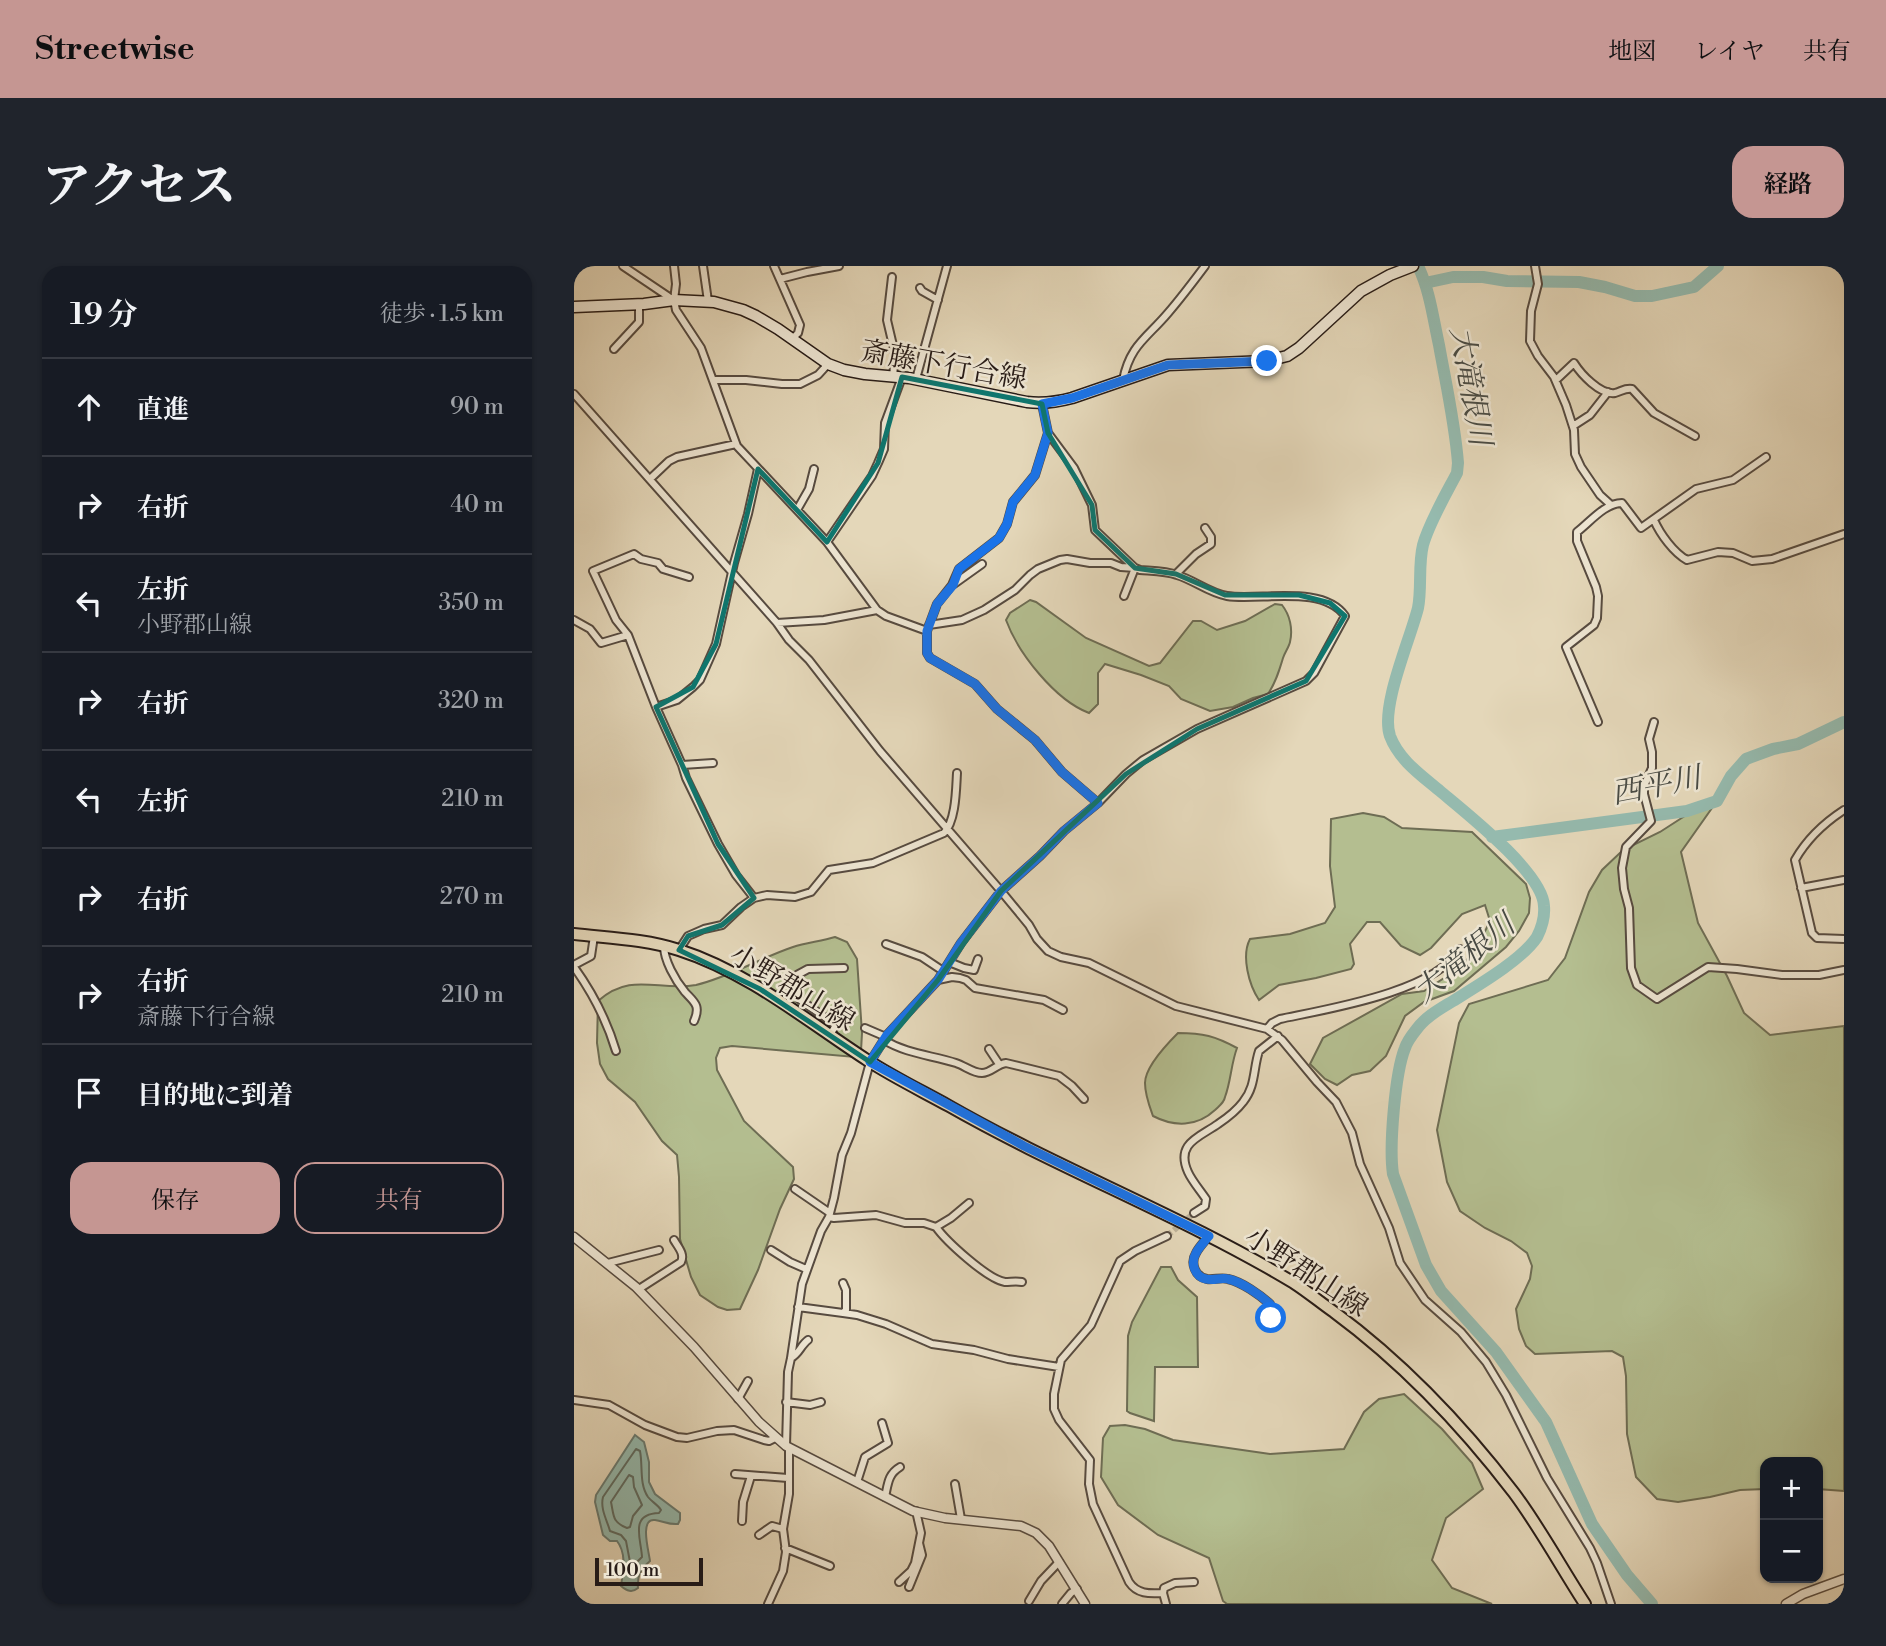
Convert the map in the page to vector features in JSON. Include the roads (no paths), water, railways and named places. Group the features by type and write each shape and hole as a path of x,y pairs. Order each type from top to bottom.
{"main road":[{"name":"斎藤下行合線","path":"574,307 674,300 708,301 743,310 768,323 828,364 844,370 916,379 1042,404 1072,398 1168,365 1267,361 1287,356 1361,291 1413,266"},
{"name":"小野郡山線","path":"574,934 664,946 723,969 751,983 870,1062 1024,1146 1209,1236 1296,1284 1365,1335 1454,1420 1516,1496 1585,1604"}],"street":[{"path":"623,266 674,300"},
{"path":"674,266 676,310 701,348 736,444 827,542 877,610 886,616 928,628 962,620 984,610 1015,590 1038,569 1060,560 1071,559 1176,574 1225,596 1299,596 1330,603 1345,615 1314,673 1306,681 1236,710 1162,749 1126,774 1098,803 1064,831 1001,891 938,980 885,1039 870,1062 851,1133 842,1155 829,1215 802,1284 786,1402 789,1494 783,1529 783,1571 768,1604"},
{"path":"703,266 708,301"},
{"path":"774,266 800,324 798,333 792,339"},
{"path":"780,279 839,266"},
{"path":"916,379 947,266"},
{"path":"1123,380 1133,351 1167,315 1205,266"},
{"path":"1535,266 1538,284 1531,311 1530,341 1556,380 1573,426 1575,454 1581,467 1600,495 1611,505"},
{"path":"827,542 872,476 884,449 885,423 898,377 887,320 892,277"},
{"path":"920,288 938,300"},
{"path":"614,349 639,322 639,304"},
{"path":"1556,380 1574,363 1579,372 1597,387 1611,393 1626,388 1632,389 1654,413 1695,436"},
{"path":"714,380 800,384 818,375 828,364"},
{"path":"1573,426 1590,415 1608,392"},
{"path":"574,394 809,660 880,751 1001,891 1048,951 1061,957 1089,963 1176,1006 1267,1029 1278,1037 1336,1102 1352,1133 1360,1164 1389,1228 1400,1263 1425,1300 1461,1332 1486,1362 1506,1395 1547,1478 1590,1548 1611,1604"},
{"path":"1042,404 1048,433 1074,468 1092,505 1095,530 1135,568"},
{"path":"953,585 959,569 999,538 1007,524 1013,502 1035,475 1048,433"},
{"path":"650,479 677,457 736,444"},
{"path":"1598,722 1566,647 1594,625 1597,618 1596,587 1577,541 1577,532 1611,505 1622,503 1641,528 1696,489 1733,480 1766,457"},
{"path":"797,510 809,489 814,469"},
{"path":"656,707 677,700 700,680 716,643 758,470"},
{"path":"1654,520 1670,544 1687,560 1718,552 1733,553 1752,561 1772,559 1844,534"},
{"path":"1176,574 1196,554 1211,544 1212,537 1205,528"},
{"path":"689,577 663,569 634,554 593,571 616,620 628,635 686,778 718,844 736,875 754,898"},
{"path":"982,564 953,585 937,604 928,628 927,653 930,658 975,684 997,709 1035,740 1062,772 1098,803"},
{"path":"1125,596 1135,568"},
{"path":"777,623 824,620 877,610"},
{"path":"574,620 590,629 600,643 628,635"},
{"path":"1654,722 1649,739 1652,768 1643,794 1651,821 1626,847 1622,868 1629,908 1631,968 1637,985 1657,999 1708,967 1737,968 1782,975 1819,975 1844,970"},
{"path":"682,765 713,763"},
{"path":"680,950 685,939 693,933 722,925 740,907 754,898 767,895 795,897 811,892 829,870 873,863 935,838 948,829 957,773"},
{"path":"1844,810 1826,821 1802,847 1795,860 1812,933 1817,938 1844,939"},
{"path":"1801,888 1844,880"},
{"path":"594,936 591,956 574,966 612,1035 616,1051"},
{"path":"886,944 922,957 943,971"},
{"path":"664,946 664,956 669,966 684,991 693,999 697,1009 694,1021"},
{"path":"1267,1029 1280,1019 1334,1008 1420,981 1444,968 1460,949"},
{"path":"949,962 975,970 978,959"},
{"path":"830,1035 836,1025 799,999 797,975 808,969 844,968"},
{"path":"938,980 960,978 975,988 1044,1000 1063,1010"},
{"path":"865,1028 908,1052 936,1057 977,1072 988,1072 999,1064 1006,1063 1059,1076 1084,1099"},
{"path":"1195,1213 1205,1206 1206,1199 1188,1172 1184,1159 1186,1149 1191,1141 1218,1124 1243,1102 1255,1076 1259,1051 1278,1037"},
{"path":"989,1049 999,1064"},
{"path":"795,1189 835,1218 876,1215 905,1223 924,1223 936,1227 965,1257 989,1273 1004,1282 1022,1282"},
{"path":"936,1227 951,1219 969,1203"},
{"path":"1163,1593 1142,1592 1130,1586 1098,1518 1089,1490 1090,1460 1059,1420 1054,1409 1054,1394 1061,1360 1091,1325 1120,1261 1167,1236"},
{"path":"1209,1236 1196,1252 1194,1259 1198,1276 1228,1279 1242,1286 1270,1304 1271,1318"},
{"path":"574,1237 639,1289 775,1438 916,1511 1028,1529 1043,1539 1085,1604"},
{"path":"639,1289 681,1262 683,1257 674,1240"},
{"path":"608,1263 659,1250"},
{"path":"771,1250 806,1269"},
{"path":"843,1283 846,1290 846,1310 843,1313"},
{"path":"798,1307 857,1315 932,1344 974,1350 1008,1360 1059,1367"},
{"path":"792,1358 808,1340"},
{"path":"738,1399 748,1381"},
{"path":"574,1400 609,1405 677,1437 687,1438 734,1430 769,1441 775,1438"},
{"path":"786,1402 810,1405 821,1402"},
{"path":"857,1482 865,1457 888,1443 882,1423"},
{"path":"885,1497 890,1476 900,1467"},
{"path":"735,1475 788,1478"},
{"path":"742,1521 743,1502 751,1476"},
{"path":"955,1484 961,1519"},
{"path":"899,1582 906,1577 915,1563 921,1533 916,1511"},
{"path":"759,1535 772,1526 783,1529"},
{"path":"909,1587 922,1555 919,1543"},
{"path":"785,1548 830,1566"},
{"path":"1029,1601 1041,1581 1059,1562"},
{"path":"1787,1604 1803,1594 1844,1580"},
{"path":"1166,1604 1164,1588 1168,1585 1195,1582"},
{"path":"1062,1604 1070,1593 1077,1589"}],"water":[{"path":"635,1435 644,1442 649,1462 649,1482 655,1494 680,1513 680,1520 678,1524 655,1520 647,1524 650,1561 640,1573 638,1588 632,1591 621,1586 624,1563 622,1551 617,1541 610,1541 603,1535 595,1502 596,1495"}],"waterway":[{"name":"大滝根川","path":"1418,266 1433,315 1453,419 1458,463 1457,473 1433,518 1423,545 1418,608 1392,691 1388,723 1390,736 1411,766 1484,828 1517,861 1540,892 1544,910 1537,937 1521,955 1428,1017 1408,1041 1401,1059 1396,1092 1393,1174 1426,1265 1441,1291 1496,1352 1546,1422 1592,1524 1627,1575 1652,1604"},
{"path":"1425,283 1453,277 1579,282 1635,296 1652,296 1694,287 1718,266"},
{"name":"西平川","path":"1492,837 1687,811 1717,801 1731,776 1746,759 1773,749 1798,744 1844,722"}],"tunnel":[{"path":"1167,1236 1194,1213"}]}
